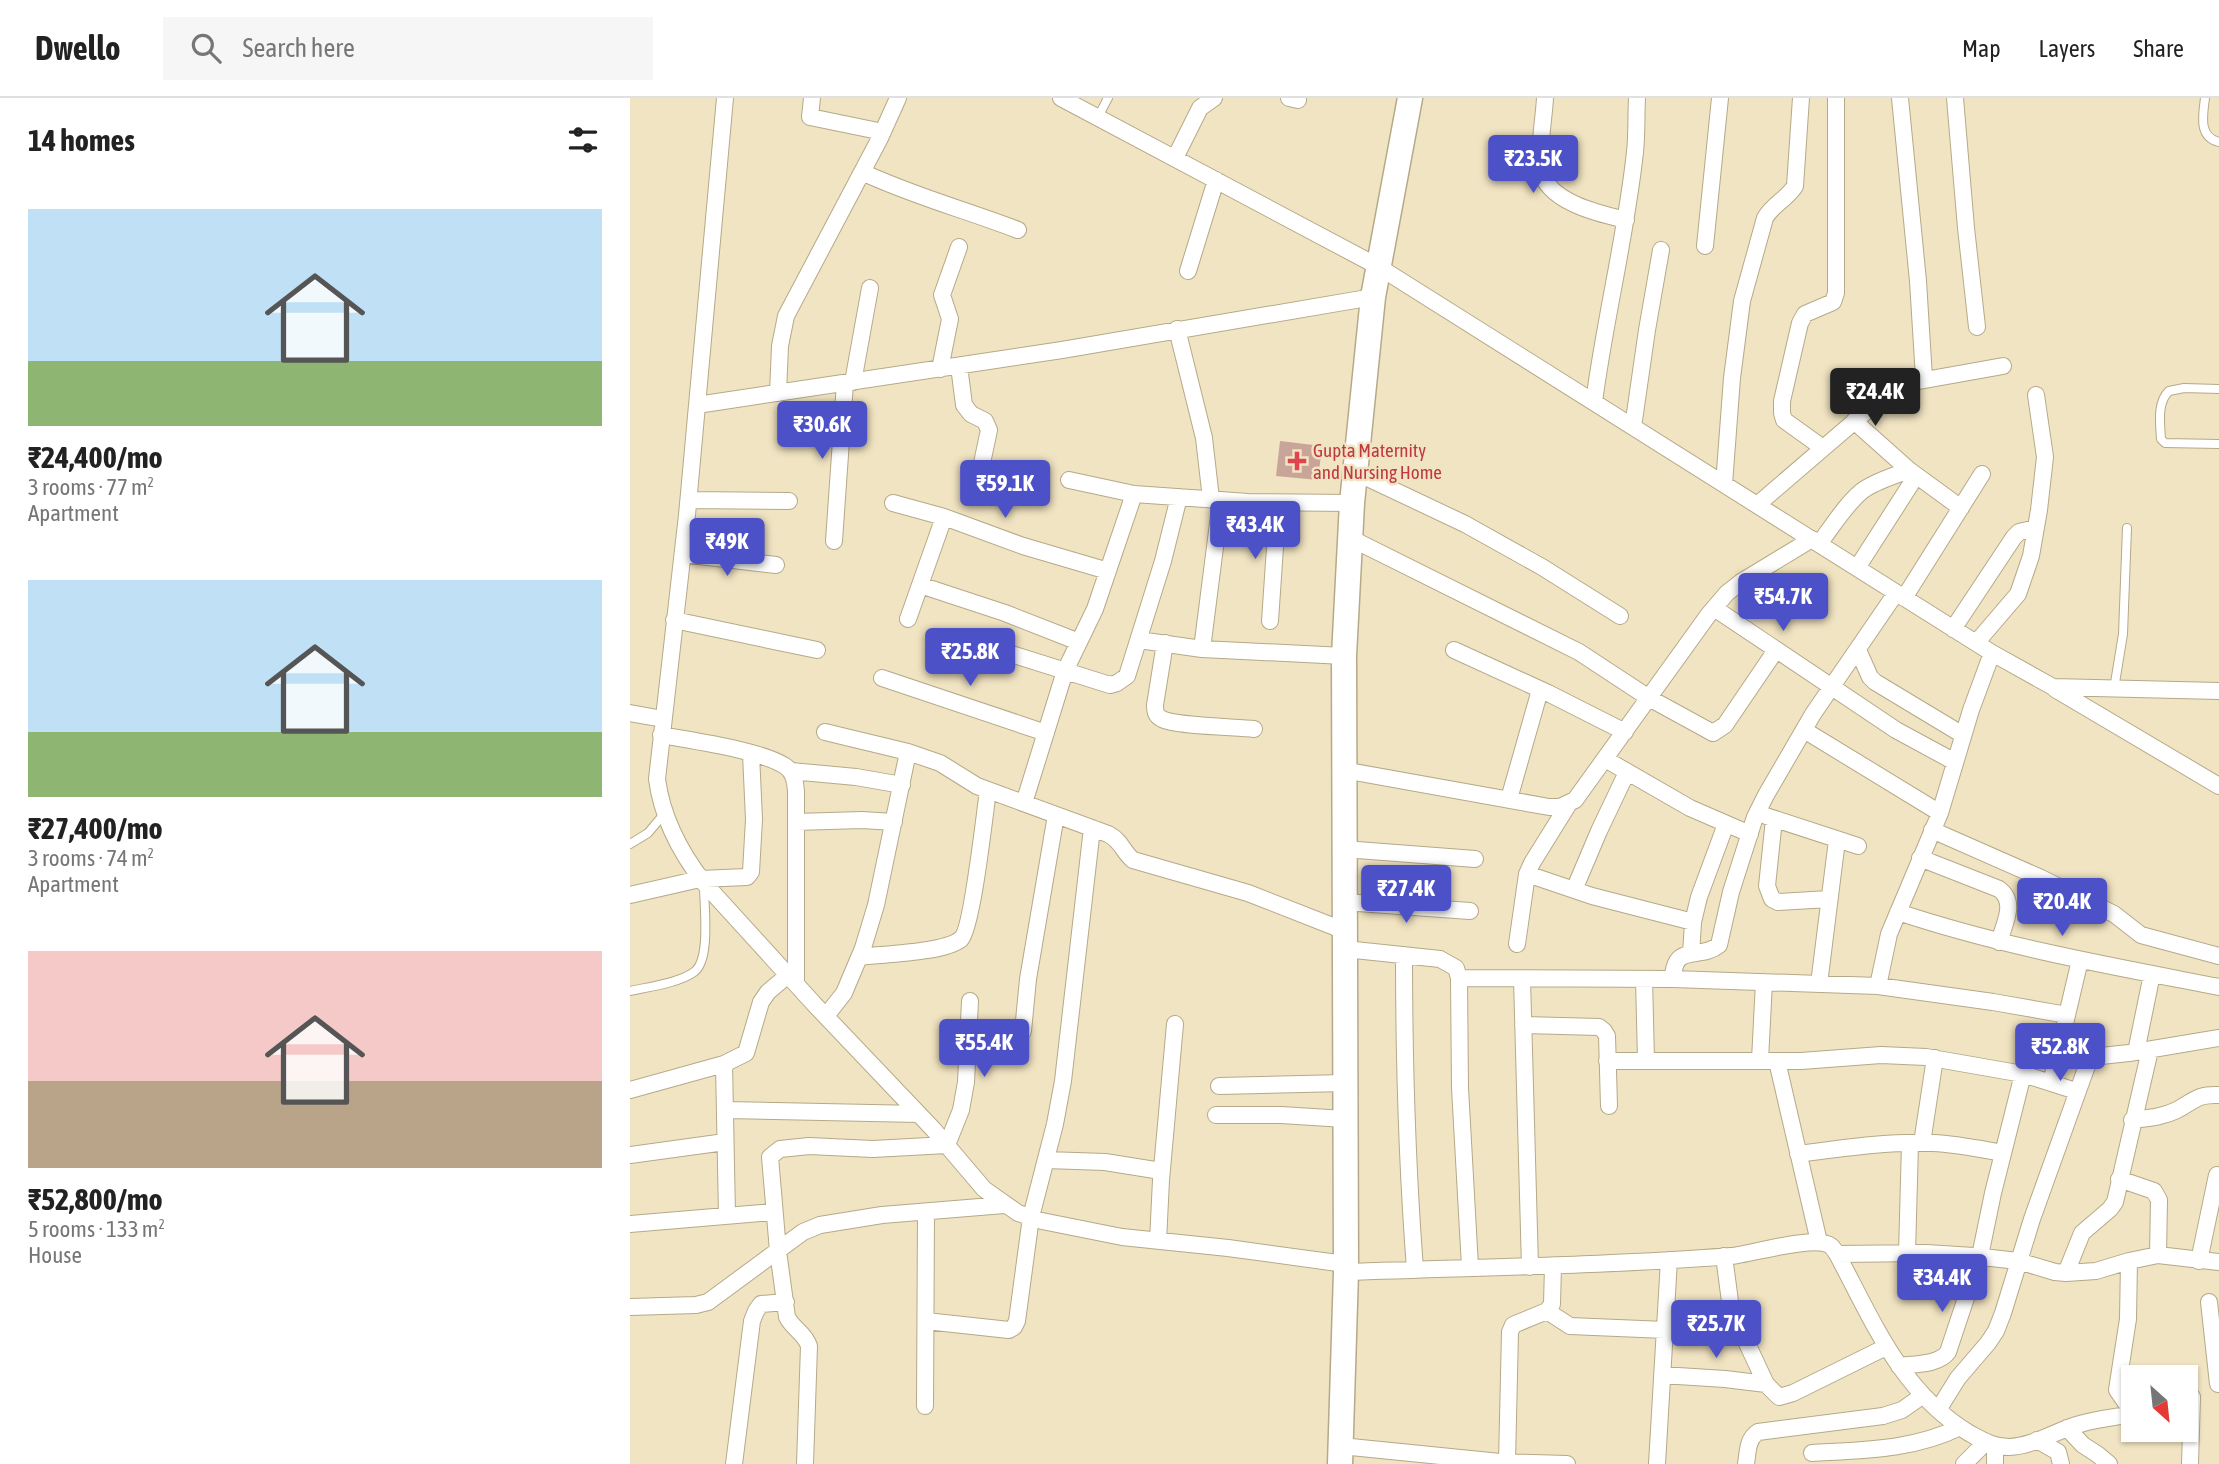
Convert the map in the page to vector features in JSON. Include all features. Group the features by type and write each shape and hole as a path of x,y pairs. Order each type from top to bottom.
{"main road":[{"path":"1341,1455 1345,1268 1344,656 1350,538 1373,297 1410,98"}],"street":[{"path":"724,98 689,500 657,779 659,799 689,863 702,881 919,1114 984,1189 1004,1205 1031,1217 1122,1237 1228,1248 1345,1268 1530,1268 1724,1256 1819,1242 1830,1245 1837,1254 1886,1347 1899,1366 1922,1396 1960,1427 1990,1444 2011,1447 2082,1423 2121,1415"},
{"path":"812,98 810,117 883,132"},
{"path":"778,393 780,346 786,316 883,132 898,98"},
{"path":"1061,98 1379,267 1992,653 2219,786"},
{"path":"1175,158 1200,108 1214,98"},
{"path":"1545,98 1540,167 1545,181 1555,192 1575,205 1626,220"},
{"path":"1594,402 1603,336 1626,220 1635,149 1637,98"},
{"path":"1705,246 1720,98"},
{"path":"1724,484 1732,378 1742,302 1765,218 1770,208 1792,192 1795,186 1801,98"},
{"path":"1823,447 1784,420 1782,401 1800,323 1805,314 1833,302 1836,293 1836,98"},
{"path":"1900,98 1918,281 1924,378"},
{"path":"1955,98 1977,327"},
{"path":"862,172 903,191 970,211 1018,230"},
{"path":"1188,271 1216,180"},
{"path":"940,369 950,319 943,295 959,247"},
{"path":"1633,427 1661,250"},
{"path":"834,541 849,382 870,288"},
{"path":"698,405 1062,350 1373,297"},
{"path":"1177,329 1216,500 1202,649"},
{"path":"959,366 964,405 971,414 985,421 989,430 982,463"},
{"path":"1757,505 1894,390 1924,378 2003,366"},
{"path":"1976,643 2018,594 2031,556 2045,457 2036,395"},
{"path":"1854,421 1913,473 1961,508"},
{"path":"1355,472 1465,524 1542,566 1620,616"},
{"path":"1343,770 1549,807 1568,805 1575,800 1727,593 1741,582 1815,542 1851,502 1871,485 1913,473"},
{"path":"1857,568 1913,473"},
{"path":"1672,979 1676,961 1681,957 1714,949 1719,945 1731,892 1757,813 1832,687 1900,595 1982,474"},
{"path":"1069,480 1134,494 1278,503 1352,503"},
{"path":"1024,803 1065,671 1095,609 1134,494"},
{"path":"973,642 1110,685 1127,676 1180,497"},
{"path":"689,500 789,501"},
{"path":"893,503 944,517 1023,546 1108,570"},
{"path":"1270,621 1278,503"},
{"path":"908,619 944,517"},
{"path":"1954,629 2014,537 2019,532 2036,528"},
{"path":"1350,538 1579,652 1649,698 1713,733 1725,725 1776,650"},
{"path":"682,554 776,565"},
{"path":"920,585 1079,642"},
{"path":"1714,608 1896,730 1955,762"},
{"path":"674,620 817,650"},
{"path":"1139,640 1202,649 1344,656"},
{"path":"1165,643 1155,705 1155,713 1160,718 1174,722 1254,729"},
{"path":"1454,650 1625,732"},
{"path":"1858,650 1875,682 1963,735"},
{"path":"1878,986 1885,946 1940,813 1963,735 1992,653"},
{"path":"882,678 1046,733"},
{"path":"2053,687 2219,691"},
{"path":"1509,799 1541,690"},
{"path":"630,713 662,727 786,766 791,771 794,779 796,822 792,980"},
{"path":"1804,730 1940,813"},
{"path":"825,732 908,752 940,763 977,786 1117,838 1133,860 1248,893 1345,940 1450,963 1456,968 1459,978 1460,1088 1469,1267"},
{"path":"825,1016 844,993 860,957 876,905 908,752"},
{"path":"630,895 702,881 747,877 751,872 754,819 751,754"},
{"path":"1605,759 1690,808 1750,834"},
{"path":"791,771 856,777 902,785"},
{"path":"1574,890 1627,772"},
{"path":"860,957 933,948 957,941 964,936 988,790"},
{"path":"1517,944 1527,874 1568,805"},
{"path":"1757,813 1858,846"},
{"path":"1023,1031 1028,979 1056,815"},
{"path":"1774,818 1767,886 1769,894 1778,902 1829,899"},
{"path":"796,822 894,822"},
{"path":"1691,954 1693,922 1699,897 1726,824"},
{"path":"926,1321 1009,1330 1017,1321 1031,1217 1063,1081 1092,828"},
{"path":"1932,830 2114,914 2141,935 2219,956"},
{"path":"1819,984 1837,839"},
{"path":"1345,849 1475,859"},
{"path":"1920,858 2005,893 2009,901 2009,911 1999,942"},
{"path":"1527,874 1574,890 1693,922"},
{"path":"1344,902 1470,911"},
{"path":"1898,912 1999,942 2219,987"},
{"path":"1404,955 1408,1167 1415,1269"},
{"path":"2051,1083 2080,960"},
{"path":"2066,1273 2082,1233 2115,1202 2133,1120 2152,974"},
{"path":"1459,978 1672,979 1878,986 2067,1015"},
{"path":"1522,979 1530,1268"},
{"path":"1644,979 1646,1060"},
{"path":"630,1090 724,1064 746,1053 761,1002 768,992 792,980"},
{"path":"1760,1060 1764,982"},
{"path":"947,1145 963,1101 970,1001"},
{"path":"1158,1241 1161,1171 1175,1024"},
{"path":"1523,1026 1599,1027 1604,1031 1609,1105"},
{"path":"1938,1410 1958,1378 1996,1331 2076,1091 2088,1063 2092,1059 2219,1038"},
{"path":"1608,1061 1801,1061 1881,1055 1935,1058 2023,1074 2076,1091"},
{"path":"1907,1253 1916,1143 1935,1058"},
{"path":"1777,1061 1819,1242"},
{"path":"724,1064 727,1216"},
{"path":"1899,1366 1944,1357 1953,1339 1980,1256 2023,1074"},
{"path":"1219,1086 1345,1083"},
{"path":"2133,1120 2156,1117 2177,1110 2206,1094 2219,1095"},
{"path":"726,1110 919,1114"},
{"path":"1216,1115 1345,1119"},
{"path":"630,1155 725,1142"},
{"path":"1798,1154 1916,1143 1949,1144 2003,1153"},
{"path":"805,1464 810,1346 807,1338 791,1325 787,1317 769,1157 779,1149 809,1146 873,1149 947,1145"},
{"path":"1046,1160 1105,1162 1161,1171"},
{"path":"2199,1261 2217,1175"},
{"path":"2119,1178 2154,1191 2157,1195 2158,1255"},
{"path":"630,1307 696,1305 708,1302 803,1233 820,1226 882,1215 1004,1205"},
{"path":"630,1224 774,1212"},
{"path":"925,1406 926,1212"},
{"path":"1837,1254 1980,1256 2018,1261 2066,1273 2096,1271 2158,1255 2219,1262"},
{"path":"1724,1256 1731,1310 1766,1384 1779,1397 1886,1347"},
{"path":"1657,1464 1669,1260"},
{"path":"2121,1398 2117,1390 2128,1319 2129,1261"},
{"path":"1507,1462 1510,1332 1513,1325 1547,1311 1552,1304 1553,1266"},
{"path":"734,1464 752,1321 761,1304 786,1302"},
{"path":"2198,1394 2218,1384 2209,1302"},
{"path":"1547,1311 1570,1326 1665,1330"},
{"path":"1662,1375 1766,1384"},
{"path":"1746,1464 1749,1441 1758,1432 1883,1416 1902,1410 1922,1396"},
{"path":"1812,1424 1812,1458 1884,1449 1935,1438 1960,1427"},
{"path":"2067,1428 2083,1445 2109,1464"},
{"path":"2036,1440 2058,1452 2061,1464"},
{"path":"2190,1442 2190,1464"},
{"path":"1964,1464 1990,1444"},
{"path":"1990,1444 1994,1464"},
{"path":"1341,1455 1567,1464"}],"lane":[{"path":"1098,117 1108,98"},
{"path":"2205,98 2204,131 2211,140 2219,142"},
{"path":"2219,389 2184,387 2169,391 2161,402 2161,439 2165,443 2219,444"},
{"path":"2114,689 2123,634 2127,528"},
{"path":"630,844 648,833 664,814"},
{"path":"630,991 684,977 695,972 700,966 705,944 702,881"}],"building":[{"path":"1280,441 1322,446 1318,480 1276,476"}],"place":[{"name":"Gupta Maternity and Nursing Home","path":"1297,461"}]}
